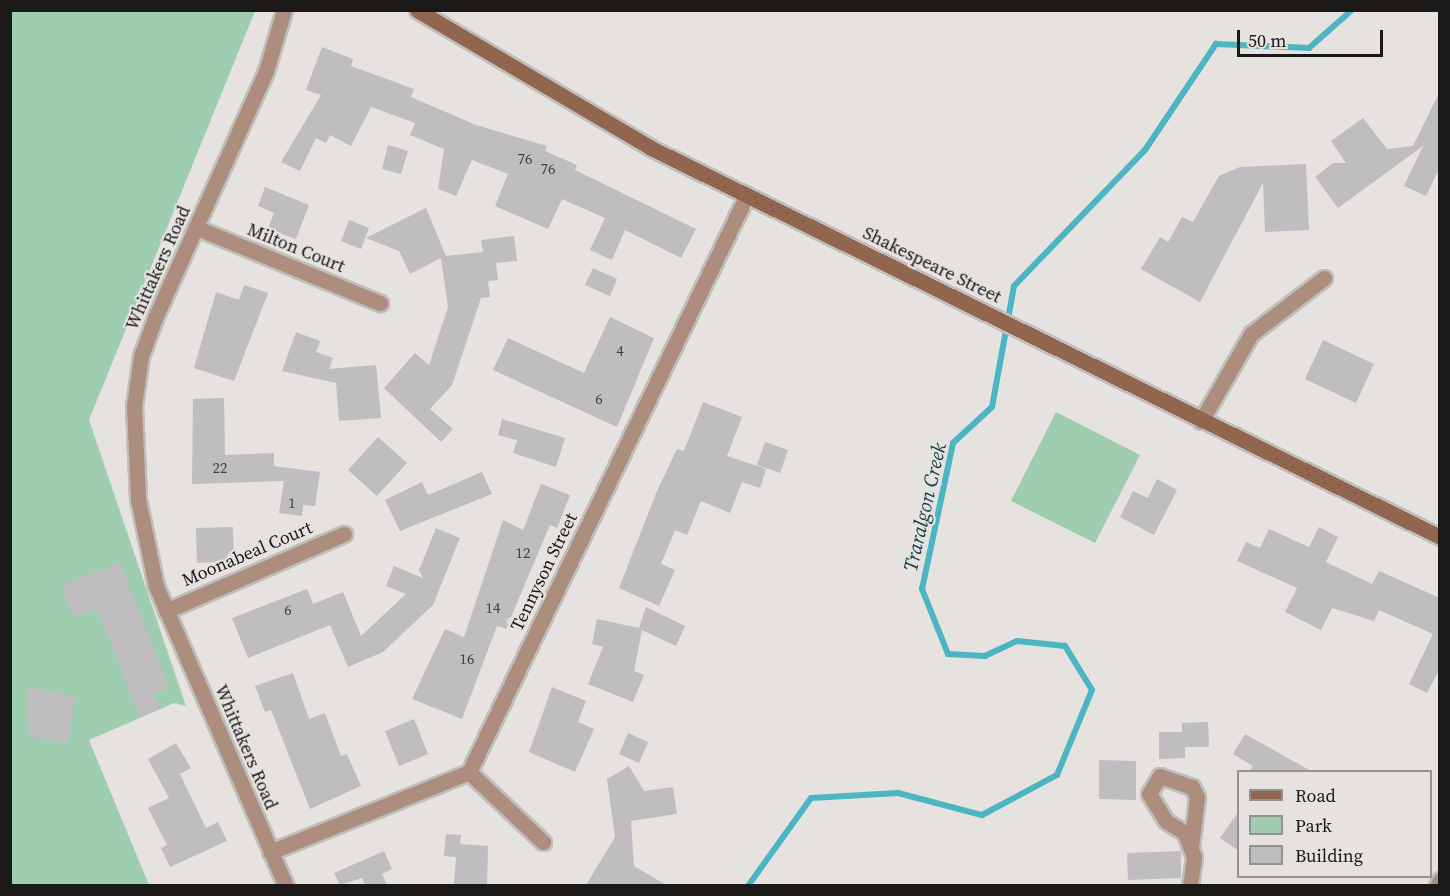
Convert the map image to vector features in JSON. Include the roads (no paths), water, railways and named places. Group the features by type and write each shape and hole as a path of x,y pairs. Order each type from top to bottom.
{"main road":[{"name":"Shakespeare Street","path":"417,10 563,101 1201,421 1440,537"}],"street":[{"name":"Whittakers Road","path":"284,10 266,71 141,356 134,406 138,499 156,586 286,885"},
{"name":"Tennyson Street","path":"470,772 747,195"},
{"name":"Milton Court","path":"197,228 380,303"},
{"path":"1201,421 1251,334 1323,278"},
{"name":"Moonabeal Court","path":"166,611 344,534"},
{"path":"270,852 470,772 543,842"},
{"path":"1190,885 1191,847 1197,797 1181,779 1160,776 1149,794 1154,806 1185,832 1191,847"},
{"path":"1437,885 1440,880"}],"waterway":[{"name":"Traralgon Creek","path":"748,886 811,798 898,793 982,815 1057,775 1092,690 1065,646 1017,641 985,656 948,654 922,589 953,443 992,407 1014,286 1145,150 1216,44 1309,48 1352,10"}]}
